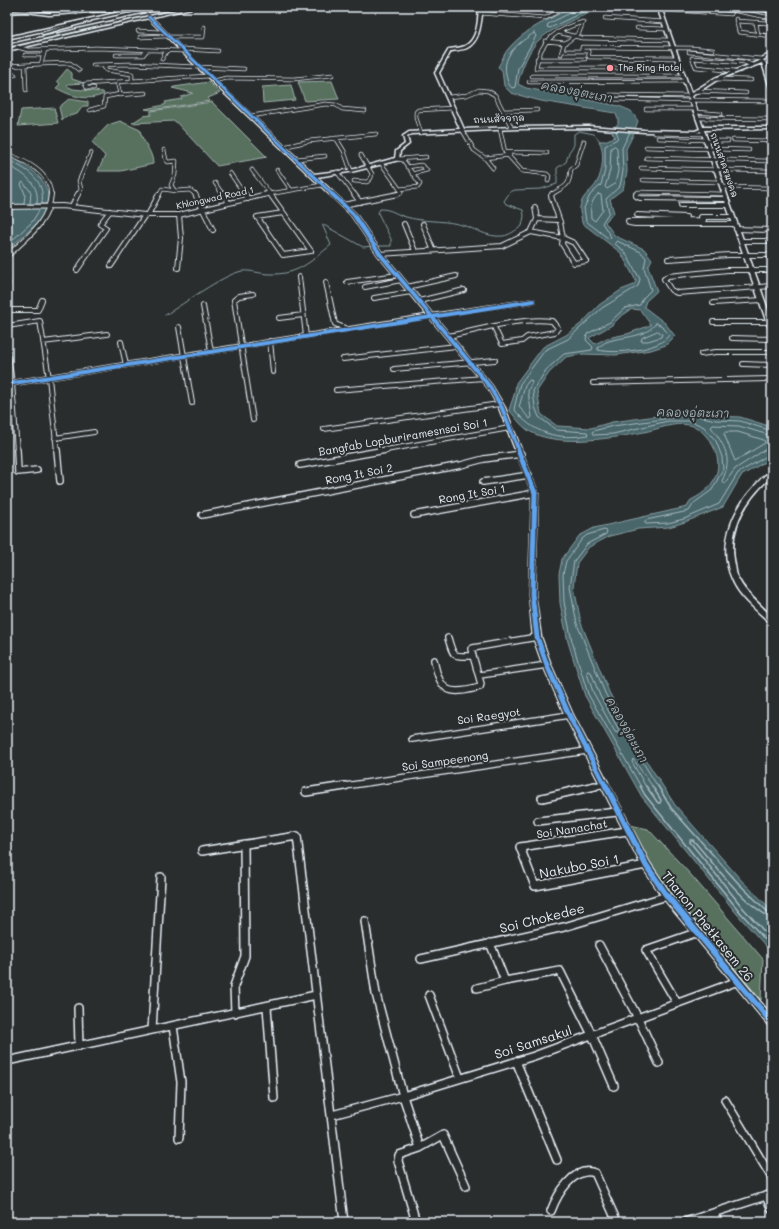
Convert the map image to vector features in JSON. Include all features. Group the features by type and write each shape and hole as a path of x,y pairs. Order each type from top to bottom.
{"main road":[{"path":"7,38 149,7"},
{"path":"7,41 161,7"},
{"path":"7,46 180,7"},
{"path":"7,50 194,7"},
{"path":"40,34 90,20"},
{"path":"55,36 106,27"}],"street":[{"path":"481,7 478,32 474,40 466,47 450,50 437,73 463,131 474,150 493,168"},
{"path":"480,13 546,18 566,7"},
{"path":"716,7 772,18"},
{"path":"659,8 731,14"},
{"name":"ถนนสาครมงคล","path":"659,8 718,171 728,206 772,328"},
{"path":"7,12 26,11 49,14 104,10 131,11"},
{"path":"149,17 208,76 214,80 354,214 399,278 483,378 499,404 510,428 535,493"},
{"path":"605,18 664,22"},
{"path":"767,23 736,20 739,32 772,36"},
{"path":"560,59 566,43 575,37 583,22 558,32 545,41 537,59 536,68 680,68"},
{"path":"756,22 758,35"},
{"path":"140,37 203,37 204,27"},
{"path":"637,28 666,29"},
{"path":"138,31 163,32"},
{"path":"558,32 575,37 670,40"},
{"path":"545,41 566,43"},
{"path":"582,51 582,47 673,47 713,50"},
{"path":"17,48 45,50 93,48 218,51"},
{"path":"41,64 42,56 45,50"},
{"path":"116,55 143,55 147,50"},
{"path":"162,59 167,50"},
{"path":"562,51 588,51 589,57 676,58"},
{"path":"689,52 766,60"},
{"path":"24,55 42,56"},
{"path":"735,71 696,66 692,58 754,64"},
{"path":"537,59 585,59"},
{"path":"691,99 696,91 716,79 766,60"},
{"path":"766,60 772,75"},
{"path":"766,60 772,88"},
{"path":"7,66 70,63 79,70"},
{"path":"107,64 104,67 106,70 132,74 132,81"},
{"path":"93,65 107,64 244,69"},
{"path":"24,65 26,90"},
{"path":"7,74 15,75"},
{"path":"214,80 238,78 294,79 332,75"},
{"path":"94,88 87,88 85,86 108,81 117,82 208,76"},
{"path":"532,76 684,78"},
{"path":"238,78 245,83"},
{"path":"529,82 684,78"},
{"path":"716,79 751,80"},
{"path":"86,80 92,84"},
{"path":"117,82 119,95"},
{"path":"449,97 467,95 479,90 488,90 495,95 511,126"},
{"path":"696,91 746,93"},
{"path":"90,110 102,108 104,106 106,96 145,93"},
{"path":"610,95 772,102"},
{"path":"609,99 691,99"},
{"path":"99,100 104,100"},
{"path":"755,104 772,102"},
{"path":"251,116 326,104 336,105 342,109 365,110"},
{"path":"422,133 416,118 416,112 418,110 453,108"},
{"path":"646,109 772,119"},
{"path":"504,111 537,110"},
{"path":"697,114 721,114"},
{"name":"ถนนสัจจกุล","path":"463,131 466,129 511,126 601,126 643,130 696,132 702,127 772,127"},
{"name":"ถนนสัจจกุล","path":"463,131 601,126"},
{"path":"500,129 506,152 522,171 546,174 549,176 548,181"},
{"path":"397,159 398,151 407,144 405,136 412,133 463,131"},
{"path":"654,133 704,134"},
{"path":"283,147 304,142 376,134"},
{"path":"336,138 344,151 351,171"},
{"path":"658,138 728,141"},
{"path":"733,140 772,141"},
{"path":"379,251 415,251 502,246 531,232 563,238 576,244 586,261 574,263 562,244 563,238 551,196 552,194 562,190 567,185 570,179 571,170 576,165 584,141"},
{"path":"646,147 749,150"},
{"path":"164,150 166,160 168,162 176,161 175,175 171,185 174,190"},
{"path":"506,152 547,153"},
{"path":"72,206 81,188 79,181 91,153"},
{"path":"7,154 33,166 45,177 51,192 48,206 37,228 7,256"},
{"path":"354,181 367,182 371,179 372,174 360,155"},
{"path":"484,158 510,155"},
{"path":"296,160 325,156"},
{"path":"313,176 351,171 397,159 426,156"},
{"path":"646,158 772,161"},
{"path":"397,159 403,160 420,184 419,186 399,189"},
{"path":"343,204 399,194 401,192 381,163"},
{"path":"407,167 423,165 427,170 412,174"},
{"path":"641,168 772,172"},
{"path":"252,170 272,193 283,213 311,251 283,255 257,217 283,213"},
{"path":"277,170 291,190"},
{"path":"337,172 360,202"},
{"path":"230,173 248,199"},
{"path":"642,180 772,188"},
{"path":"215,183 229,203"},
{"name":"Khlongwad Road 1","path":"7,206 72,206 146,215 179,215 272,193 322,185"},
{"path":"111,266 162,189 189,189 193,191 213,230"},
{"path":"638,192 725,196 640,198 636,196 636,193 638,192"},
{"path":"681,205 728,206"},
{"path":"531,232 537,219 535,207"},
{"path":"77,270 106,228 100,224 110,211"},
{"path":"178,268 180,238 179,215"},
{"path":"637,215 732,217"},
{"path":"704,217 704,220 628,221 629,224 736,227 772,230"},
{"path":"537,219 558,220"},
{"path":"404,224 415,251"},
{"path":"423,224 433,249"},
{"path":"741,241 772,242"},
{"path":"668,259 772,255"},
{"path":"772,270 751,270 668,276 664,279 671,290 675,293 722,288 772,286"},
{"path":"374,298 456,276"},
{"path":"299,277 306,336"},
{"path":"347,282 399,278"},
{"path":"365,287 399,278"},
{"path":"326,282 335,324 347,329"},
{"path":"7,289 8,283"},
{"path":"419,301 464,290"},
{"path":"253,294 239,296 234,300 234,311 242,346 253,420"},
{"path":"7,310 38,310 42,300"},
{"path":"714,304 762,300"},
{"path":"9,384 270,341 533,301"},
{"path":"203,306 211,351"},
{"path":"765,310 772,310"},
{"path":"279,318 303,315"},
{"path":"448,336 494,327 544,320 552,321 558,328 555,332 527,337 522,341 502,344 494,327"},
{"path":"713,322 770,320"},
{"path":"7,326 40,321 60,481"},
{"path":"179,327 192,403"},
{"path":"43,342 107,334"},
{"path":"732,338 772,339"},
{"path":"270,341 273,372"},
{"path":"121,342 126,365"},
{"path":"342,359 456,346"},
{"path":"7,349 18,472 37,470"},
{"path":"701,354 716,352 772,352"},
{"path":"394,369 495,360"},
{"path":"743,364 772,365"},
{"path":"336,390 483,378"},
{"path":"593,383 772,379"},
{"path":"324,429 499,404"},
{"name":"Bangfab Lopburiramesnsoi Soi 1","path":"300,465 510,428"},
{"path":"55,438 94,432"},
{"name":"Rong It Soi 2","path":"202,515 461,465 484,459 521,454"},
{"path":"772,473 751,493 740,510 732,525 729,546 730,563 736,582 772,621"},
{"path":"482,482 529,475"},
{"name":"Rong It Soi 1","path":"414,515 535,493"},
{"name":"Thanon Phetkasem 26","path":"535,493 532,594 537,637 547,665 569,715 586,751 605,784 617,812 646,865 668,896 772,1023"},
{"path":"434,660 439,683 446,690 478,688 481,684 480,675 471,648 537,637"},
{"path":"448,638 453,654 456,656 473,656"},
{"path":"480,675 547,665"},
{"name":"Soi Raegyot","path":"412,739 569,715"},
{"name":"Soi Sampeenong","path":"306,792 586,751"},
{"path":"542,798 605,784"},
{"path":"538,821 617,812"},
{"name":"Soi Nanachat","path":"520,847 627,831"},
{"path":"202,851 231,845 297,836 344,1222"},
{"path":"236,1013 234,986 245,956 244,844"},
{"name":"Nakubo Soi 1","path":"520,847 535,886 646,865"},
{"path":"152,1030 161,877"},
{"name":"Soi Chokedee","path":"422,959 564,927 668,896"},
{"path":"365,921 376,994 403,1096 420,1148"},
{"path":"677,1003 646,950 698,932"},
{"path":"490,943 506,981"},
{"path":"599,945 638,1018 659,1063"},
{"path":"477,988 560,971 592,1035 614,1086"},
{"name":"Soi Samsakul","path":"332,1115 403,1096 516,1061 592,1035 738,981"},
{"path":"7,1061 267,1007 316,995"},
{"path":"429,995 460,1078"},
{"path":"267,1007 274,1098"},
{"path":"78,1008 79,1046"},
{"path":"173,1026 181,1082 179,1138"},
{"path":"516,1061 557,1160"},
{"path":"725,1100 772,1178"},
{"path":"416,1222 398,1161 399,1155 420,1148 443,1136 466,1186"},
{"path":"551,1211 556,1197 569,1181 590,1171 595,1173 617,1222"},
{"path":"685,1222 769,1196 772,1209"},
{"path":"714,1213 718,1222"}],"green space":[{"path":"67,69 72,73 72,79 84,83 68,84 67,86 73,89 103,92 104,94 91,98 85,98 73,96 56,88 60,84 57,81"},
{"path":"332,81 339,99 305,101 298,82"},
{"path":"209,82 220,93 208,98 210,101 151,110 145,109 164,105 166,104 165,102 182,99 181,97 193,93 172,88 174,87"},
{"path":"291,85 295,100 263,103 262,87"},
{"path":"69,99 88,102 88,106 83,106 77,114 65,117 62,120 59,107"},
{"path":"212,102 267,157 217,166 175,121 132,123 143,116 151,115 151,111"},
{"path":"54,108 58,123 18,126 21,110"},
{"path":"120,121 140,130 153,159 153,164 121,171 98,171 105,156 92,142 108,125"},
{"path":"630,825 648,829 691,875 763,959 761,1000 672,893 648,860"}],"water":[{"name":"คลองอุ่ตะเภา","path":"573,7 601,7 561,26 540,39 526,60 518,84 526,88 619,106 631,111 638,121 626,149 627,172 623,189 610,199 614,213 605,222 615,236 644,249 652,259 648,267 657,291 646,301 644,307 665,323 675,336 666,345 651,350 616,355 583,354 566,357 549,373 537,391 541,414 557,426 591,428 612,422 694,411 716,416 740,417 772,427 772,455 768,460 741,476 723,507 669,527 638,529 610,536 589,547 577,563 574,587 581,623 609,692 637,746 675,805 742,881 772,910 772,953 737,914 642,797 585,696 568,642 560,603 559,574 562,559 579,536 594,528 687,507 691,500 701,495 714,480 718,463 713,445 699,429 683,424 603,439 558,440 544,437 529,431 509,410 515,392 516,383 543,347 566,335 582,323 599,305 621,290 634,285 636,281 621,253 582,223 580,211 583,199 595,185 601,173 603,155 599,141 604,141 615,137 611,130 618,124 618,118 615,113 541,101 511,93 504,86 502,70 498,67 507,50 515,41 539,24","holes":["632,309 640,310 651,325 627,334 607,338 595,344 589,338 612,325 620,317"]},
{"path":"7,155 29,168 44,183 48,202 44,213 35,225 7,250 7,209 11,197 7,188"}],"waterway":[{"path":"376,246 391,246 391,239 378,213 380,209 388,210 412,219 464,225 491,235 503,236 511,233 522,226 524,216 523,210 506,204 504,201 510,192 515,190 541,189 557,184 557,168 566,162 569,152 574,145 574,134 579,131 594,134 600,141"},
{"path":"165,315 224,278 242,271 280,274 296,270 310,262 331,245 322,224 363,247 373,246"}],"railway":[{"path":"743,7 772,13"}],"cycle path":[{"path":"149,17 199,67 353,214 380,254 490,387 502,408 535,493 532,594 537,637 547,665 569,715 646,865 667,896 772,1023"},
{"path":"7,384 533,301"}],"place":[{"name":"The Ring Hotel","path":"610,68"}]}
